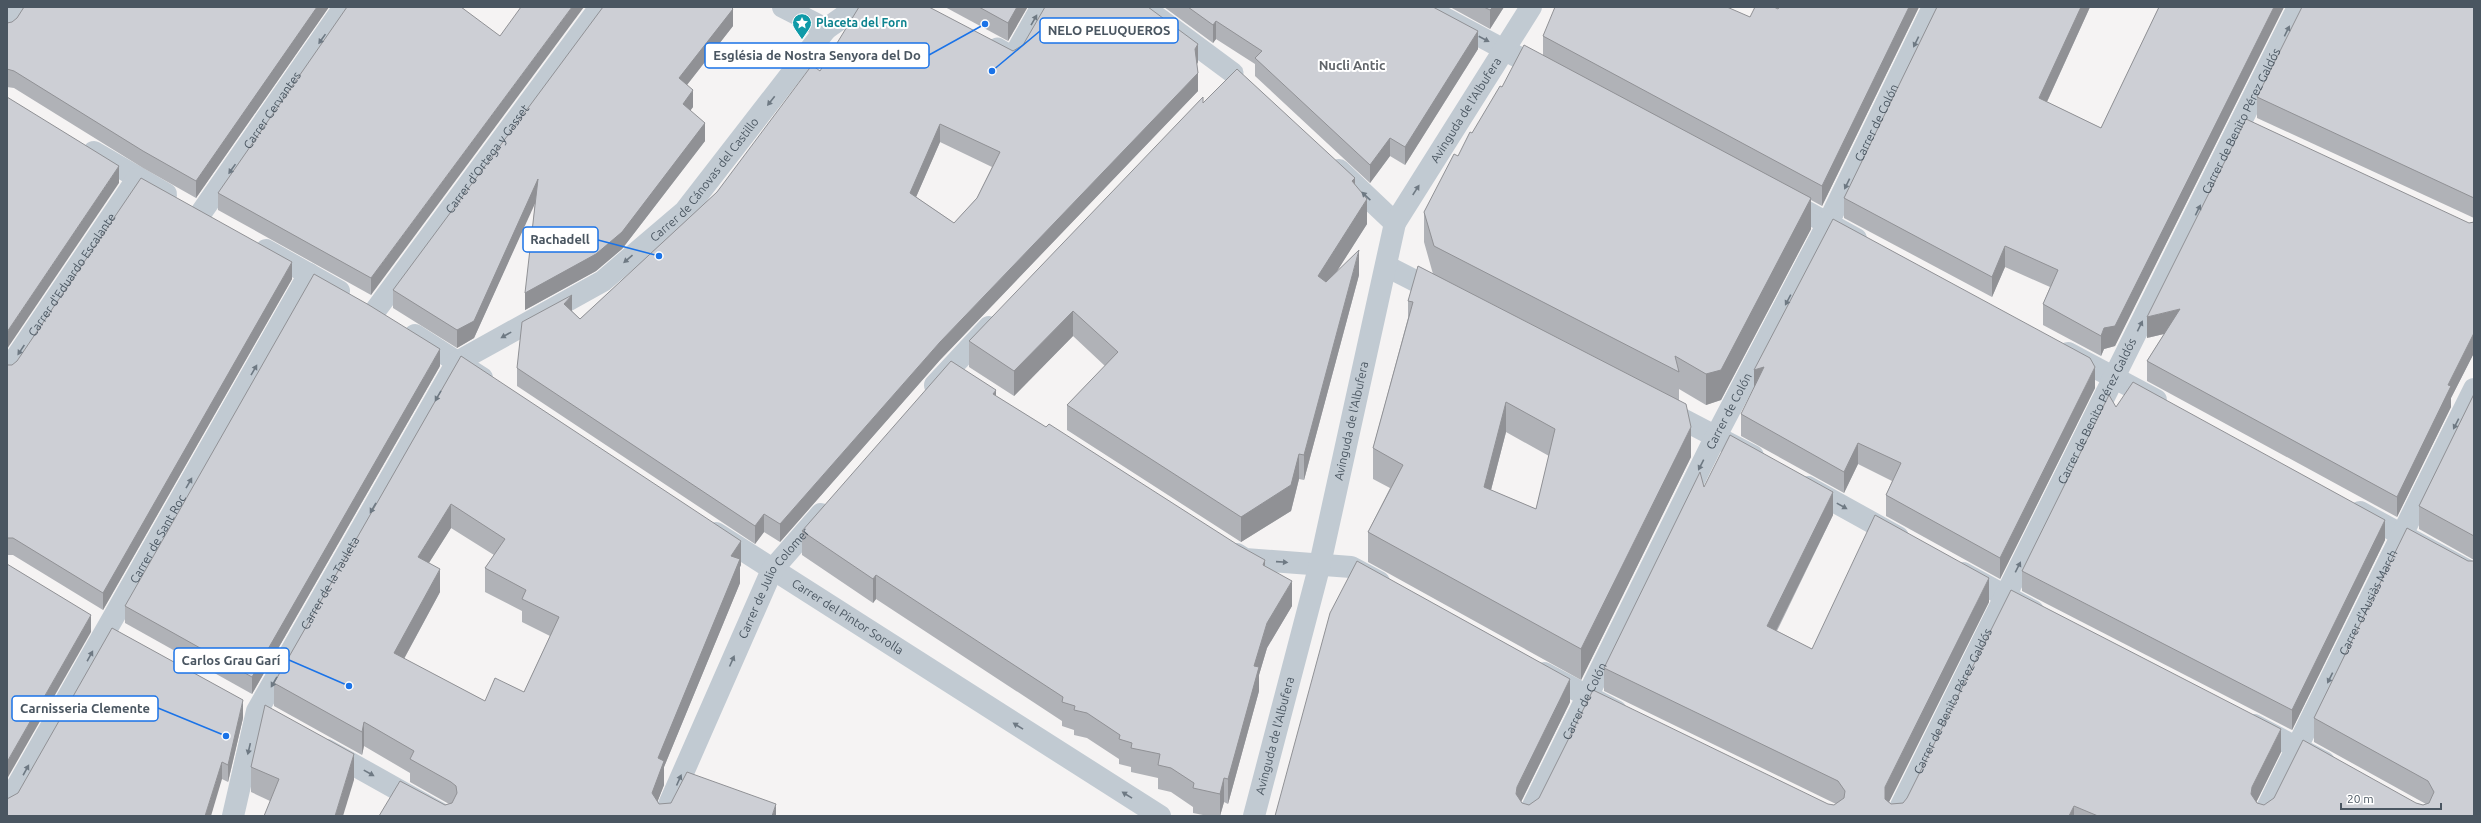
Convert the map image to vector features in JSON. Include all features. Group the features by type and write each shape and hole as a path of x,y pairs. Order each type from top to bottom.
{"street":[{"path":"7,28 22,7"},
{"name":"Carrer Cervantes","path":"201,213 344,7"},
{"name":"Carrer d'Ortega y Gasset","path":"375,311 600,7"},
{"path":"783,7 826,29 857,7"},
{"path":"980,39 1013,57 1041,7"},
{"path":"1144,7 1234,73 1251,89"},
{"path":"1425,7 1561,80"},
{"name":"Avinguda de l'Albufera","path":"1254,816 1320,564 1395,223 1531,7"},
{"name":"Carrer de Colón","path":"1528,816 1586,696 1716,436 1828,224 1933,7"},
{"name":"Carrer de Benito Pérez Galdós","path":"1896,816 2004,596 2115,378 2298,7"},
{"name":"Carrer de Cánovas del Castillo","path":"457,362 602,281 685,211 826,29"},
{"path":"1217,90 1234,73"},
{"path":"2241,124 2262,134"},
{"path":"79,143 137,178 221,224"},
{"path":"1326,158 1395,223"},
{"name":"Carrer d'Eduardo Escalante","path":"7,371 137,178"},
{"path":"1765,190 1877,250"},
{"path":"248,240 397,324 497,388"},
{"path":"1386,266 1456,302"},
{"name":"Carrer de Sant Roc","path":"7,804 100,623 309,274"},
{"path":"923,398 1003,312"},
{"path":"2052,344 2171,408"},
{"name":"Carrer de la Tauleta","path":"233,816 257,711 457,362"},
{"path":"949,369 968,382"},
{"name":"Carrer d'Ausiàs March","path":"2263,816 2400,534 2474,389"},
{"path":"1646,400 1771,466"},
{"path":"1791,478 1915,546"},
{"name":"Carrer de Julio Colomer","path":"664,816 772,570 834,499"},
{"path":"2345,504 2474,574"},
{"name":"Carrer del Pintor Sorolla","path":"700,522 772,570 1160,816"},
{"path":"1219,543 1245,560 1351,567 1397,591"},
{"path":"1942,562 2052,621"},
{"path":"100,623 127,638"},
{"path":"1525,662 1586,696 1635,720"},
{"path":"237,700 278,723"},
{"path":"2233,714 2296,746 2345,774"},
{"path":"306,738 445,816"}],"building":[{"path":"24,7 317,7 196,181 143,151 14,71 7,69 7,23 12,22 17,18"},
{"path":"347,7 461,7 500,36 521,7 572,7 371,278 218,193"},
{"path":"603,7 731,7 733,9 679,78 693,90 683,104 705,123 622,232 596,254 525,293 538,179 474,321 457,330 393,290"},
{"path":"859,7 929,7 1013,51 1023,45 1045,7 1148,7 1198,44 1195,49 1198,73 940,342 780,524 764,514 755,526 517,368 522,322 572,295 564,304 580,319 717,192 812,65 820,71","holes":["940,124 1000,152 977,198 954,223 910,193"]},
{"path":"979,7 1017,7 1008,23"},
{"path":"1188,7 1433,7 1478,31 1405,147 1390,138 1370,165 1255,58 1262,51 1216,21 1213,25"},
{"path":"1484,7 1493,7 1490,10"},
{"path":"1555,7 1727,7 1750,17 1755,7 1774,7 1778,9 1779,7 1909,7 1822,186 1543,36"},
{"path":"1937,7 2081,7 2039,98 2101,128 2159,7 2274,7 2115,326 2104,328 2101,336 2043,304 2058,270 2005,246 1992,277 1844,198"},
{"path":"2302,7 2474,7 2474,198 2257,97"},
{"path":"1524,45 1811,198 1721,370 1706,374 1675,356 1679,372 1434,246 1424,212 1454,154 1458,156 1470,132 1472,133 1500,86 1502,87"},
{"path":"1237,69 1355,178 1352,181 1367,199 1318,276 1326,282 1359,250 1304,455 1299,454 1291,485 1241,517 1067,405 1118,352 1073,311 1014,371 969,341 1203,97 1203,103"},
{"path":"7,97 119,166 7,332"},
{"path":"2246,119 2469,223 2474,222 2474,333 2448,385 2451,386 2397,497 2147,361 2180,309 2147,317"},
{"path":"141,178 292,262 103,593 13,538 7,538 7,365 12,365 17,361"},
{"path":"1833,219 2090,358 2095,367 2000,558 1886,495 1901,463 1858,443 1844,472 1741,414 1764,367 1754,370"},
{"path":"1418,266 1686,404 1691,427 1581,649 1368,532 1403,465 1373,448 1413,302 1408,301","holes":["1506,402 1555,429 1536,509 1484,487"]},
{"path":"314,274 369,305 440,349 252,677 125,606"},
{"path":"461,356 741,541 731,556 740,559 658,758 664,761 652,793 659,804 671,803 687,772 776,804 772,816 379,816 400,781 445,805 452,803 457,793 456,786 410,759 414,751 364,722 362,732 274,683","holes":["451,504 505,539 485,568 526,590 522,599 559,617 524,692 495,678 485,701 394,653 440,569 418,557"]},
{"path":"951,361 996,390 993,394 1046,427 1049,424 1238,545 1265,560 1263,565 1292,581 1267,623 1254,666 1259,667 1228,779 1224,778 1220,794 1193,788 1194,783 1171,768 1158,765 1160,754 1131,748 1132,743 1119,739 1120,735 1087,713 1074,710 1075,706 1062,702 1063,697 876,575 873,579 802,531"},
{"path":"2133,382 2385,520 2292,710 2022,571 2109,395 2116,407"},
{"path":"2474,394 2474,536 2419,506"},
{"path":"1730,435 1833,492 1767,626 1812,649 1875,515 1989,578 1885,787 1885,799 1891,804 1903,803 1907,798 2011,590 2281,729 2252,787 2251,794 2257,803 2264,805 2274,798 2303,740 2416,803 2423,805 2429,803 2434,792 2428,781 2314,718 2407,528 2468,561 2474,561 2474,816 2098,816 2074,806 2069,816 1275,816 1330,613 1357,561 1570,679 1517,787 1516,794 1522,803 1529,805 1539,798 1593,690 1828,804 1834,805 1844,798 1845,791 1838,781 1604,668 1700,472 1704,487"},
{"path":"7,564 91,615 7,762"},
{"path":"112,628 243,700 228,765 222,762 205,816 7,816 7,799 18,793"},
{"path":"265,705 354,754 335,816 264,816 279,779 251,767"}],"place":[{"name":"Església de Nostra Senyora del Do","path":"985,24"},
{"name":"Placeta del Forn","path":"802,40"},
{"name":"NELO PELUQUEROS","path":"992,71"},
{"name":"Rachadell","path":"659,256"},
{"name":"Carlos Grau Garí","path":"349,686"},
{"name":"Carnisseria Clemente","path":"226,736"}],"district":[{"name":"Nucli Antic","path":"1352,65"}]}
